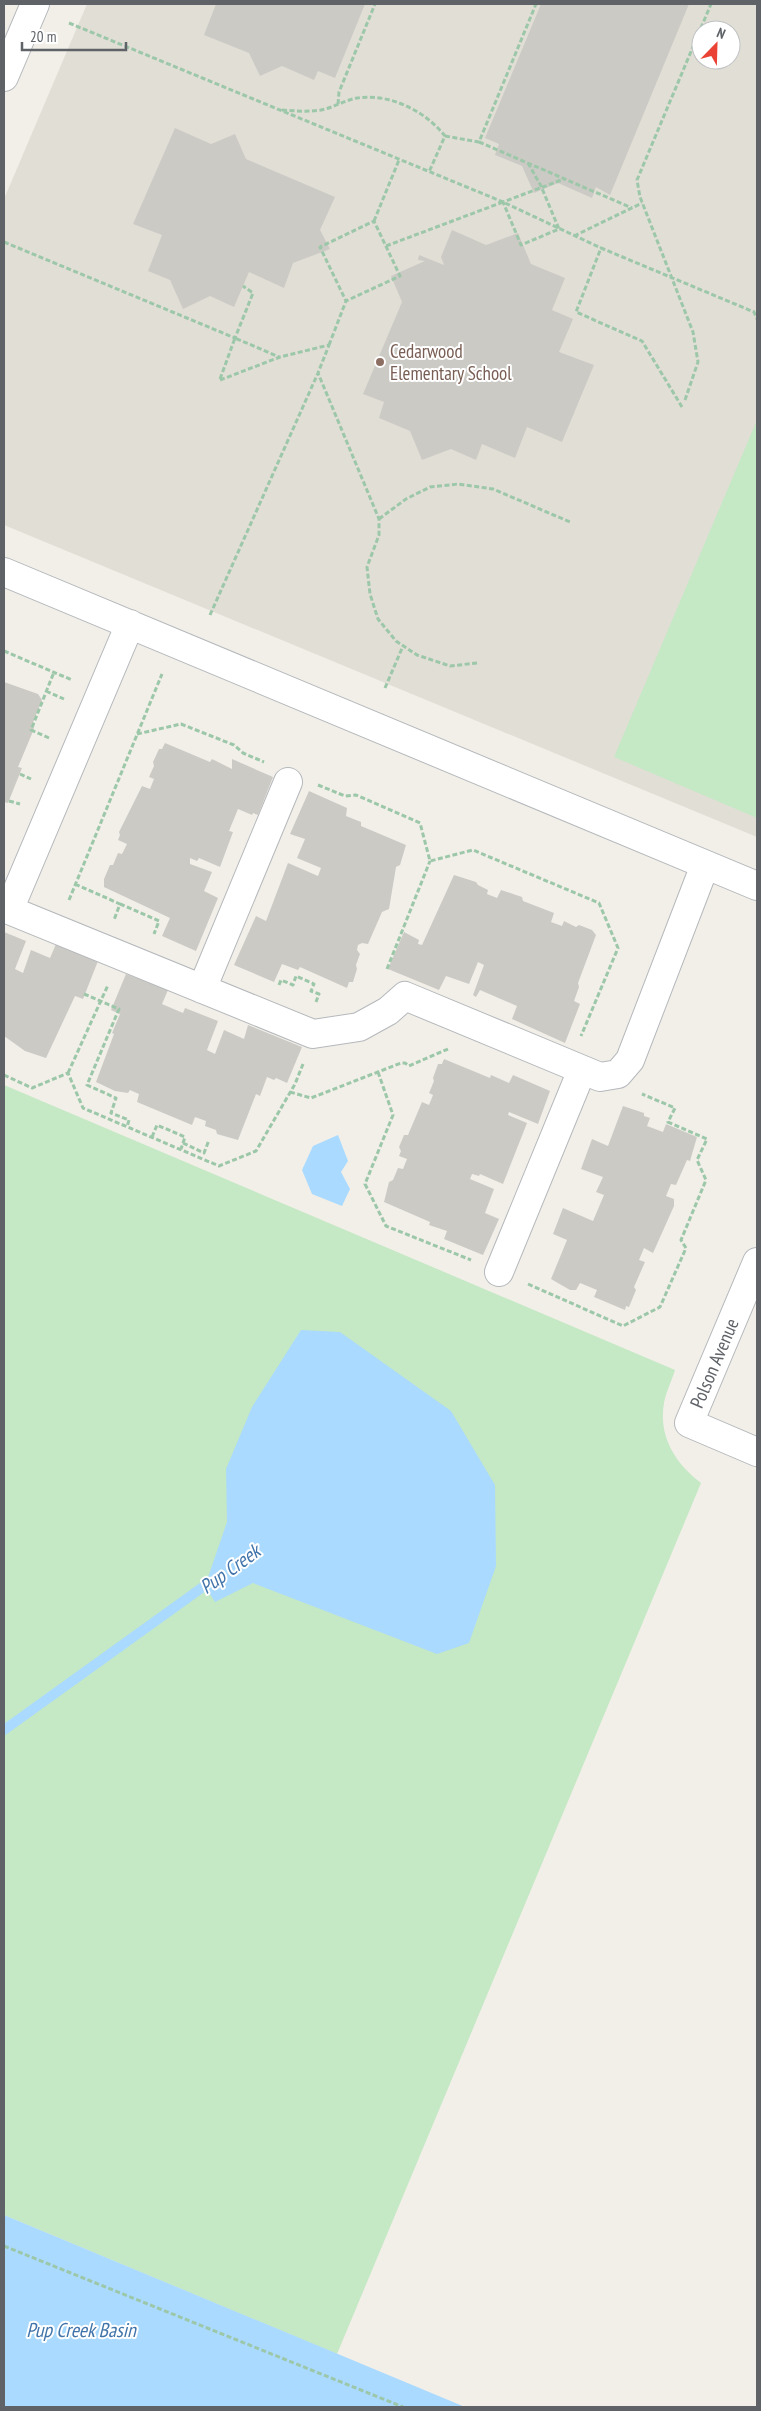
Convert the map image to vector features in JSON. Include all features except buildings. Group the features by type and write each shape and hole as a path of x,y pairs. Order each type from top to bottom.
{"street":[{"path":"4,78 35,4"},
{"path":"4,572 757,886"},
{"path":"130,624 6,909 313,1034 359,1027 388,1011 405,996 600,1077 618,1074 630,1060 705,865"},
{"path":"202,989 299,782"},
{"path":"499,1272 582,1070"},
{"name":"Polson Avenue","path":"757,1262 689,1423 757,1452"}],"path":[{"path":"338,104 339,92 376,4"},
{"path":"479,142 536,4"},
{"path":"685,400 698,362 693,332 642,203 637,180 711,4"},
{"path":"69,23 502,202 601,248 754,312 757,319"},
{"path":"279,110 323,110 357,98 376,97 408,106 433,121 445,136 479,142 632,208"},
{"path":"429,172 445,136"},
{"path":"346,302 320,247 374,221 399,160"},
{"path":"528,163 541,186 559,229"},
{"path":"386,246 541,186 564,179"},
{"path":"502,202 520,245 559,229"},
{"path":"574,236 642,203"},
{"path":"210,615 318,373 346,302 400,276 374,221"},
{"path":"4,242 280,357"},
{"path":"601,248 576,312 642,341 682,406"},
{"path":"242,286 253,293 220,380 280,357 328,345"},
{"path":"318,373 378,519 379,535 367,567 370,594 378,619 403,646 417,655 450,666 477,663"},
{"path":"378,519 406,499 430,488 458,484 492,488 570,522"},
{"path":"385,688 403,646"},
{"path":"4,651 74,681"},
{"path":"49,738 31,730 54,672"},
{"path":"69,900 162,674"},
{"path":"46,692 65,700"},
{"path":"137,734 181,724 234,745 243,753 268,764"},
{"path":"20,774 32,779"},
{"path":"299,782 345,796 356,795 420,823 430,861 384,976"},
{"path":"430,861 473,850 599,903 618,948 580,1037"},
{"path":"75,884 159,921 152,939"},
{"path":"120,904 113,923 121,926"},
{"path":"4,1075 32,1088 68,1073 122,956"},
{"path":"278,988 282,980 293,985 296,976 314,984 311,991 319,994 314,1006 320,1007"},
{"path":"84,994 119,1009 88,1085 116,1098 111,1113 130,1120 127,1127"},
{"path":"290,1092 311,1098 400,1063 405,1063 409,1066 452,1048"},
{"path":"68,1073 83,1108 219,1166 256,1151 290,1092 304,1062"},
{"path":"378,1072 393,1114 365,1184 386,1226 499,1272 623,1326 660,1307 686,1248 681,1240 706,1180 697,1160 707,1139 668,1122 675,1108 639,1093"},
{"path":"152,1137 157,1125 185,1138 181,1149"},
{"path":"183,1143 204,1153 209,1140"},
{"path":"4,2246 403,2407"}],"shaded area":[{"name":"Cedarwood Elementary School","path":"87,4 757,4 757,837 4,525 4,199"}],"green space":[{"path":"757,420 757,818 614,757"},
{"path":"4,1085 675,1370 664,1403 663,1415 666,1438 671,1449 684,1467 701,1483 337,2354 4,2215"}],"water":[{"path":"338,1135 348,1161 341,1172 350,1189 342,1206 312,1194 302,1170 313,1146"},
{"path":"301,1330 340,1332 451,1411 495,1485 496,1566 469,1643 437,1654 253,1583 215,1602 205,1586 227,1522 226,1469 252,1407"},
{"name":"Pup Creek Basin","path":"4,2215 465,2407 4,2407"}],"waterway":[{"name":"Pup Creek","path":"4,1730 214,1579"}],"place":[{"name":"Cedarwood Elementary School","path":"380,362"}]}
